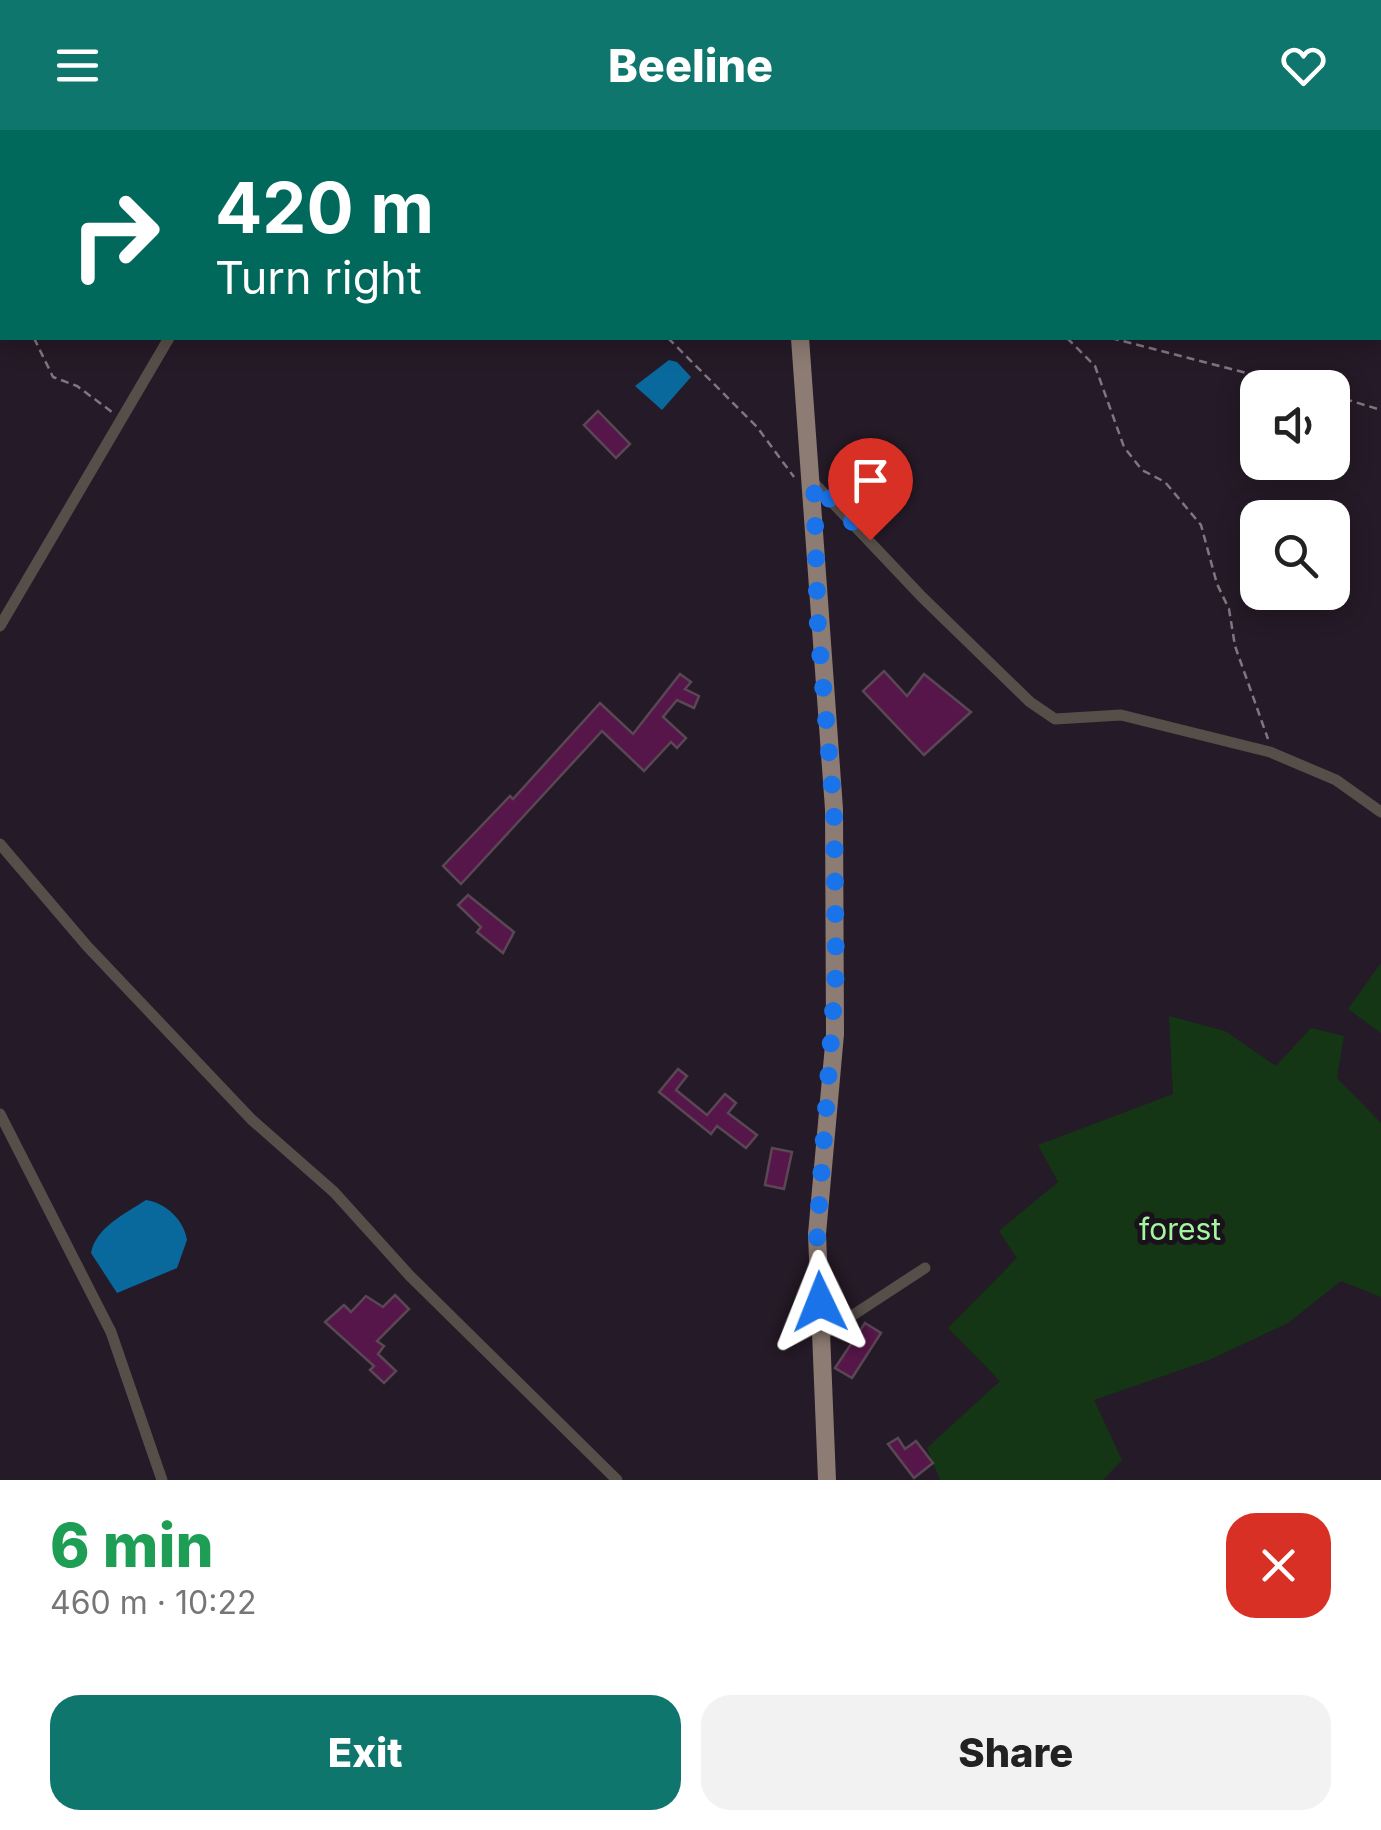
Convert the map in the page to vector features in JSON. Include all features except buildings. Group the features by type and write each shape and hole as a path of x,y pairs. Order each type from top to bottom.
{"main road":[{"path":"800,340 807,484 834,809 836,971 817,1234 826,1480"}],"street":[{"path":"0,626 168,340"},
{"path":"807,484 1030,702 1055,719 1121,715 1270,752 1336,780 1381,812"},
{"path":"0,844 88,946 252,1120 334,1192 410,1276 617,1480"},
{"path":"0,1114 111,1332 162,1480"},
{"path":"820,1336 925,1268"}],"path":[{"path":"35,340 54,378 77,386 119,418"},
{"path":"670,340 757,427 807,484"},
{"path":"1069,340 1095,366 1124,447 1142,470 1165,482 1201,525 1216,584 1230,609 1235,646 1266,725 1270,752"},
{"path":"1120,340 1240,371"},
{"path":"1350,401 1381,410"}],"green space":[{"path":"1381,963 1381,1033 1348,1009"},
{"name":"forest","path":"1169,1016 1225,1031 1276,1066 1311,1028 1344,1036 1337,1078 1381,1123 1381,1297 1341,1281 1288,1323 1209,1360 1094,1400 1122,1460 1103,1480 940,1480 927,1448 1000,1381 948,1328 1017,1258 999,1231 1058,1182 1038,1145 1173,1094"}],"water":[{"path":"669,360 677,362 691,377 662,410 635,386"},
{"path":"146,1200 173,1214 187,1240 177,1268 117,1293 91,1253 105,1228"}],"route":[{"path":"820,1302 817,1234 835,1034 836,971 834,809 818,629 814,483 870,540"}]}
